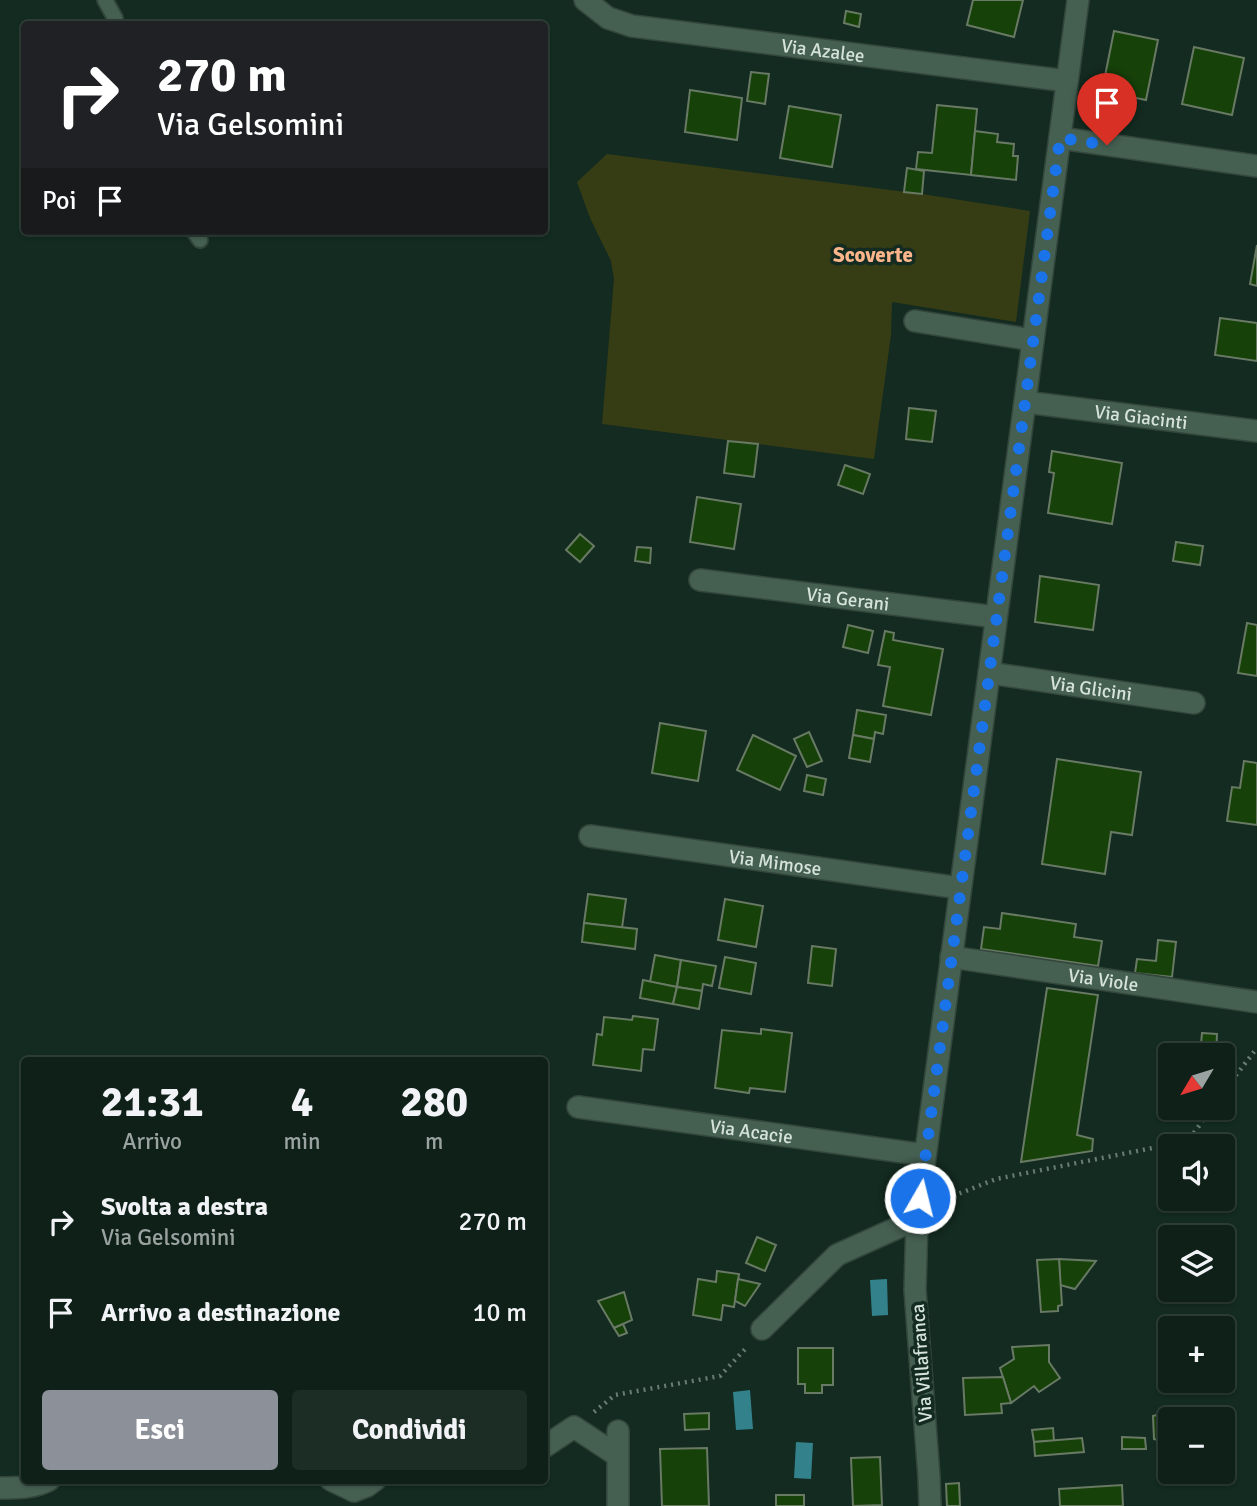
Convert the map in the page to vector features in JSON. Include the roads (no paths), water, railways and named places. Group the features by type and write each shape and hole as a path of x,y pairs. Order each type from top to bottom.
{"street":[{"name":"Via Azalee","path":"585,0 608,18 632,26 1067,81"},
{"name":"Via Villafranca","path":"930,1506 915,1290 917,1219 1078,0"},
{"path":"1060,138 1257,166"},
{"path":"915,321 1033,340"},
{"name":"Via Giacinti","path":"1025,402 1257,431"},
{"name":"Via Gerani","path":"700,580 996,617"},
{"name":"Via Glicini","path":"989,673 1194,703"},
{"name":"Via Mimose","path":"590,836 960,888"},
{"name":"Via Viole","path":"951,957 1257,1002"},
{"name":"Via Acacie","path":"578,1107 925,1155"},
{"path":"762,1329 837,1255 917,1219"},
{"path":"548,1444 573,1427 618,1455"},
{"path":"618,1431 618,1506"},
{"path":"0,1488 43,1484"},
{"path":"340,1484 355,1491 369,1484"}],"lane":[{"path":"105,0 115,21"}],"water":[{"path":"887,1279 888,1315 872,1316 870,1280"},
{"path":"750,1390 753,1429 736,1430 733,1392"},
{"path":"796,1442 813,1443 811,1479 794,1478"}],"district":[{"name":"Scoverte","path":"873,255"}]}
